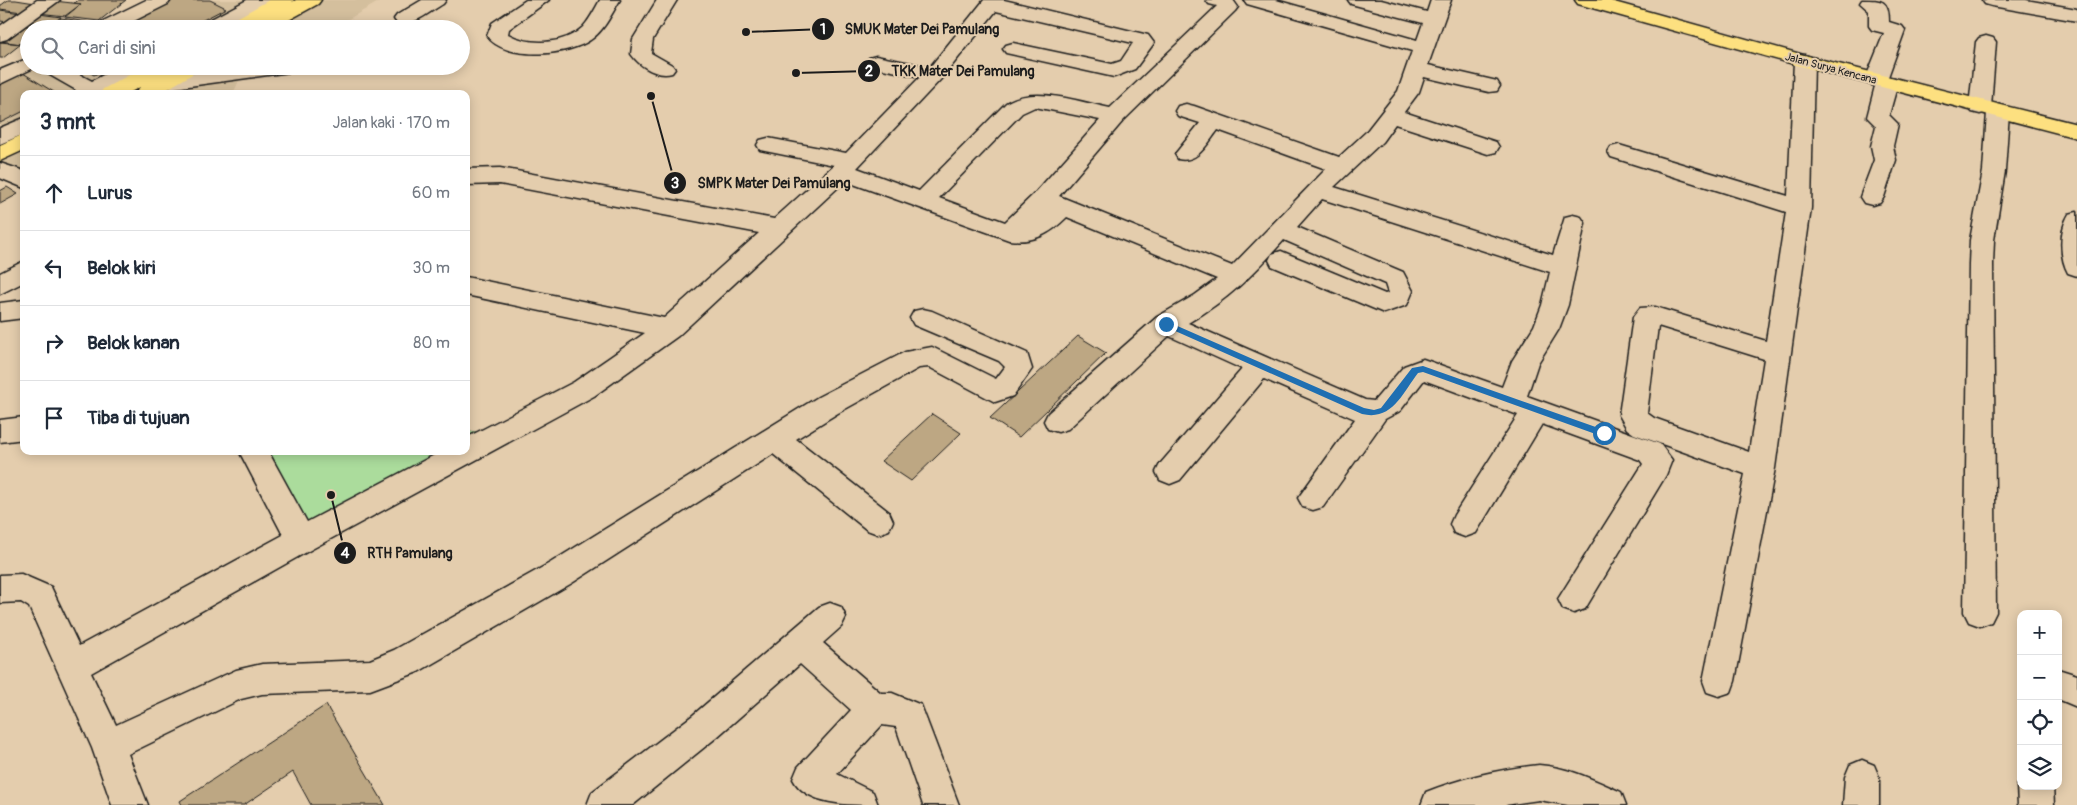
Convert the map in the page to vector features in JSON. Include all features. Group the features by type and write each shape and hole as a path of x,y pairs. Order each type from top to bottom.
{"main road":[{"path":"244,20 270,3 311,0"},
{"name":"Jalan Surya Kencana","path":"1585,0 1804,61 2077,133"},
{"path":"263,20 270,3"},
{"path":"106,90 155,81 170,75"},
{"path":"0,165 20,145"},
{"path":"0,165 20,159"}],"street":[{"path":"21,20 50,0"},
{"path":"120,20 161,0"},
{"path":"404,19 436,0"},
{"path":"539,0 504,23 499,28 497,36 509,43 523,46 557,46 568,43 578,39 591,29 610,0"},
{"path":"665,69 646,60 641,54 642,39 667,0"},
{"path":"768,144 846,166 923,200 1009,232 1022,234 1038,230 1054,203 1116,116 1228,7 1225,2 1216,0"},
{"path":"1254,0 1421,58 1489,86"},
{"path":"1058,421 1166,324 1204,302 1236,276 1317,190 1374,137 1392,116 1408,92 1438,10 1358,0"},
{"path":"1847,0 1870,1 1878,9 1879,26 1895,30 1882,81 1878,117 1887,124 1882,146 1885,160 1872,197"},
{"path":"1992,0 2077,15"},
{"path":"470,450 584,389 670,328 846,166 935,74 993,2 1142,39 1144,43 1128,65 1114,70 1013,49"},
{"path":"229,20 270,3"},
{"path":"0,35 20,21"},
{"path":"1980,612 1981,256 1994,170 1986,42"},
{"path":"1719,680 1761,468 1799,208 1804,61"},
{"path":"876,62 935,74"},
{"path":"0,78 20,68"},
{"path":"64,75 91,90"},
{"path":"98,90 122,75"},
{"path":"155,81 209,75"},
{"path":"923,200 988,133 1022,102 1035,100 1116,116"},
{"path":"1186,111 1341,166"},
{"path":"1392,116 1488,147"},
{"path":"1186,154 1214,121"},
{"path":"0,137 20,127"},
{"path":"1619,152 1799,208"},
{"path":"0,165 20,178"},
{"path":"470,176 508,177 777,228"},
{"path":"1317,190 1563,267"},
{"path":"1054,203 1236,276"},
{"path":"2077,220 2073,248 2077,267"},
{"path":"1465,524 1523,405 1525,361 1546,329 1555,305 1572,223"},
{"path":"1280,229 1394,278 1401,286 1402,292 1394,302 1384,304 1281,260"},
{"path":"0,285 20,272"},
{"path":"470,287 670,328"},
{"path":"0,312 20,310"},
{"path":"1761,468 1637,422 1634,415 1646,317 1649,315 1655,316 1778,354"},
{"path":"108,746 236,685 262,679 370,675 406,661 561,573 828,405 914,359 932,357 995,391 1003,389 1019,369 1018,360 1008,354 924,318"},
{"path":"1166,324 1362,411 1374,414 1384,411 1415,371 1423,369 1650,452 1658,460 1574,599"},
{"path":"1170,472 1260,366"},
{"path":"1313,498 1374,414"},
{"path":"0,431 20,428"},
{"path":"470,430 497,436"},
{"path":"775,439 878,521"},
{"path":"255,455 301,540"},
{"path":"73,666 301,540 461,455"},
{"path":"0,589 17,586 28,588 40,597 108,746 130,805"},
{"path":"605,805 705,726 830,617"},
{"path":"800,643 874,709 892,709 909,716 941,805"},
{"path":"2062,685 2077,691"},
{"path":"860,805 810,779 874,709"},
{"path":"1439,805 1518,795 1548,782 1567,787 1608,805"},
{"path":"2035,790 2036,805"}],"shaded area":[{"path":"145,0 382,0 347,20 105,20"},
{"path":"20,60 20,75 241,75 235,90 20,90 20,175 0,172 0,70"}],"green space":[{"path":"470,431 497,436 470,450"},
{"path":"255,455 461,455 301,540"}],"building":[{"path":"8,0 35,3 22,12 0,9 0,6"},
{"path":"79,0 126,0 100,20 65,17 81,4 74,3"},
{"path":"171,0 210,0 226,8 203,20 130,20"},
{"path":"54,1 81,4 65,16 38,13"},
{"path":"0,10 21,13 9,22 0,21"},
{"path":"39,14 61,17 57,20 31,20"},
{"path":"20,30 20,44 0,41 13,31"},
{"path":"0,42 20,44 3,58 0,58"},
{"path":"20,75 26,75 51,90 20,90 20,113 0,123 0,85"},
{"path":"7,187 18,194 0,204 0,191"},
{"path":"1078,336 1106,353 1019,437 990,418"},
{"path":"932,414 961,433 911,481 881,461"},
{"path":"326,705 385,805 311,805 293,772 244,805 182,805 180,801"}],"place":[{"name":"SMUK Mater Dei Pamulang","path":"746,32"},
{"name":"TKK Mater Dei Pamulang","path":"796,73"},
{"name":"SMPK Mater Dei Pamulang","path":"651,96"},
{"name":"RTH Pamulang","path":"331,495"}],"route":[{"path":"1166,324 1362,411 1374,414 1384,411 1415,371 1423,369 1434,371 1536,410 1604,433"}]}
